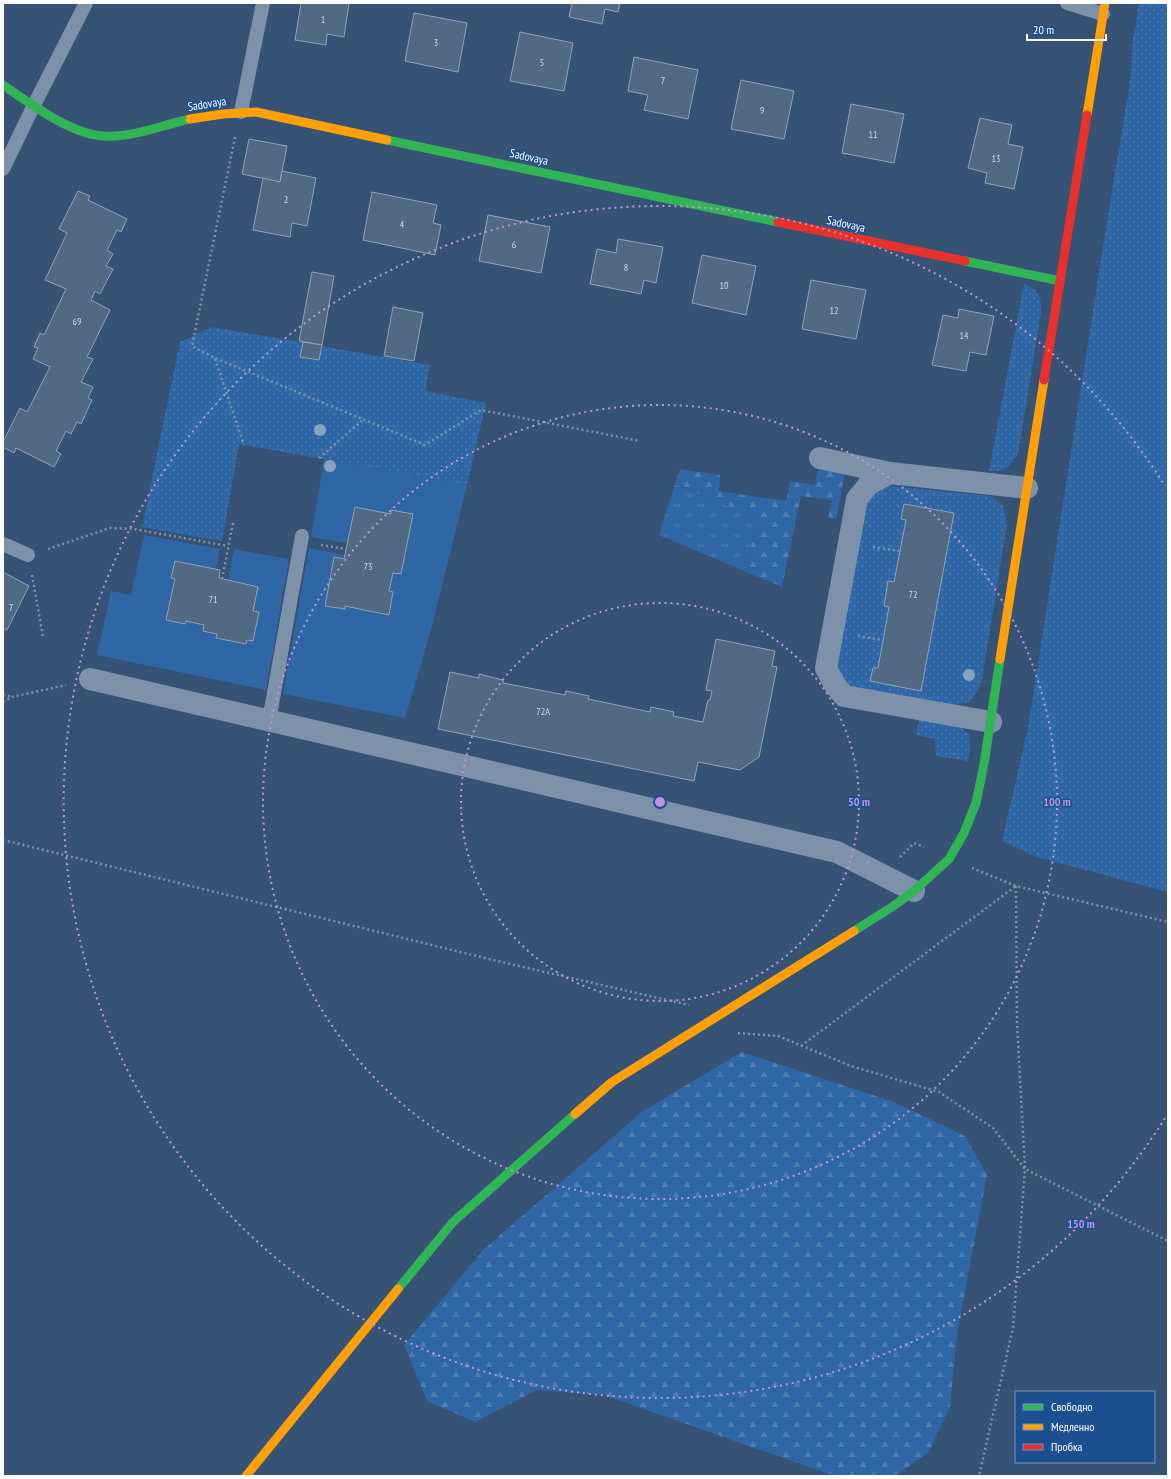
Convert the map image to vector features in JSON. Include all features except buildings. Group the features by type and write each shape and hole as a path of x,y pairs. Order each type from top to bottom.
{"main road":[{"path":"246,1476 452,1222 612,1082 885,911 914,891 949,859 964,833 976,803 991,722 1104,8"},
{"name":"Sadovaya","path":"3,86 69,127 95,136 119,136 209,115 241,112 264,114 1060,281"}],"street":[{"path":"820,458 890,474 1027,488"},
{"path":"890,474 869,484 857,499 826,668 835,685 844,696 991,722"},
{"path":"90,679 837,852 914,891"}],"lane":[{"path":"3,169 86,3"},
{"path":"241,112 263,3"},
{"path":"1067,3 1104,8"},
{"path":"269,721 302,538"},
{"path":"3,544 28,556"}],"path":[{"path":"241,112 192,346 215,358 425,445 481,410 640,441"},
{"path":"215,358 244,445"},
{"path":"319,458 364,419"},
{"path":"222,579 233,523"},
{"path":"43,638 28,556 110,528 134,529 228,546"},
{"path":"302,538 346,549"},
{"path":"3,702 12,697 90,679"},
{"path":"3,695 12,697"},
{"path":"3,840 497,961 723,1013"},
{"path":"880,874 896,862 914,843 927,849"},
{"path":"968,866 1016,886 1168,922"},
{"path":"801,1046 1016,886"},
{"path":"979,1476 1013,1328 1025,1169 1017,1023 1016,886"},
{"path":"696,1030 778,1036 851,1066 939,1092 994,1128 1025,1169 1168,1241"}],"green space":[{"path":"1139,3 1168,3 1168,892 1037,857 1002,841 1028,728 1131,75 1133,40"},
{"path":"1024,284 1033,289 1040,298 1041,313 1018,453 1009,466 1003,470 989,471"},
{"path":"212,327 430,365 425,391 486,403 467,485 239,444 222,541 142,527 180,342"},
{"path":"324,459 467,485 430,634 405,718 283,694 309,548 345,555 344,559 335,557 325,606 345,609 345,606 389,615 393,592 389,591 393,573 401,574 413,514 392,510 391,514 355,507 347,543 311,537"},
{"path":"818,468 845,473 836,519 828,518 832,500 801,496 782,587 744,571 759,519 675,484 680,469 720,475 719,491 786,501 790,481 815,485"},
{"path":"675,484 759,519 744,571 659,535"},
{"path":"869,484 990,496 1003,506 1007,524 981,685 970,702 951,705 835,685 857,499"},
{"path":"144,535 220,549 216,569 175,561 171,578 175,579 166,620 185,624 186,621 204,625 217,634 217,638 246,644 247,640 253,641 259,612 253,611 258,587 228,580 234,549 289,559 266,690 97,655 111,591 131,595"},
{"path":"919,719 961,727 969,734 970,748 968,761 936,756 935,739 916,735"},
{"path":"742,1052 894,1102 965,1136 987,1175 957,1334 950,1407 929,1452 895,1476 845,1476 829,1474 604,1395 537,1390 475,1422 427,1401 404,1345 484,1249 643,1111"}],"traffic: fast":[{"path":"3,85 38,109 64,124 90,134 103,136 125,135 190,119"},
{"path":"387,140 778,222"},
{"path":"965,261 1060,281"},
{"path":"854,931 914,891 949,859 964,833 976,803 984,764 1000,659"},
{"path":"398,1289 453,1222 575,1114"}],"traffic: slow":[{"path":"1087,115 1105,3"},
{"path":"190,119 223,114 256,112 387,140"},
{"path":"1000,659 1044,380"},
{"path":"575,1114 612,1082 854,931"},
{"path":"246,1476 398,1289"}],"traffic: jam":[{"path":"1044,380 1087,115"},
{"path":"778,222 965,261"}]}
